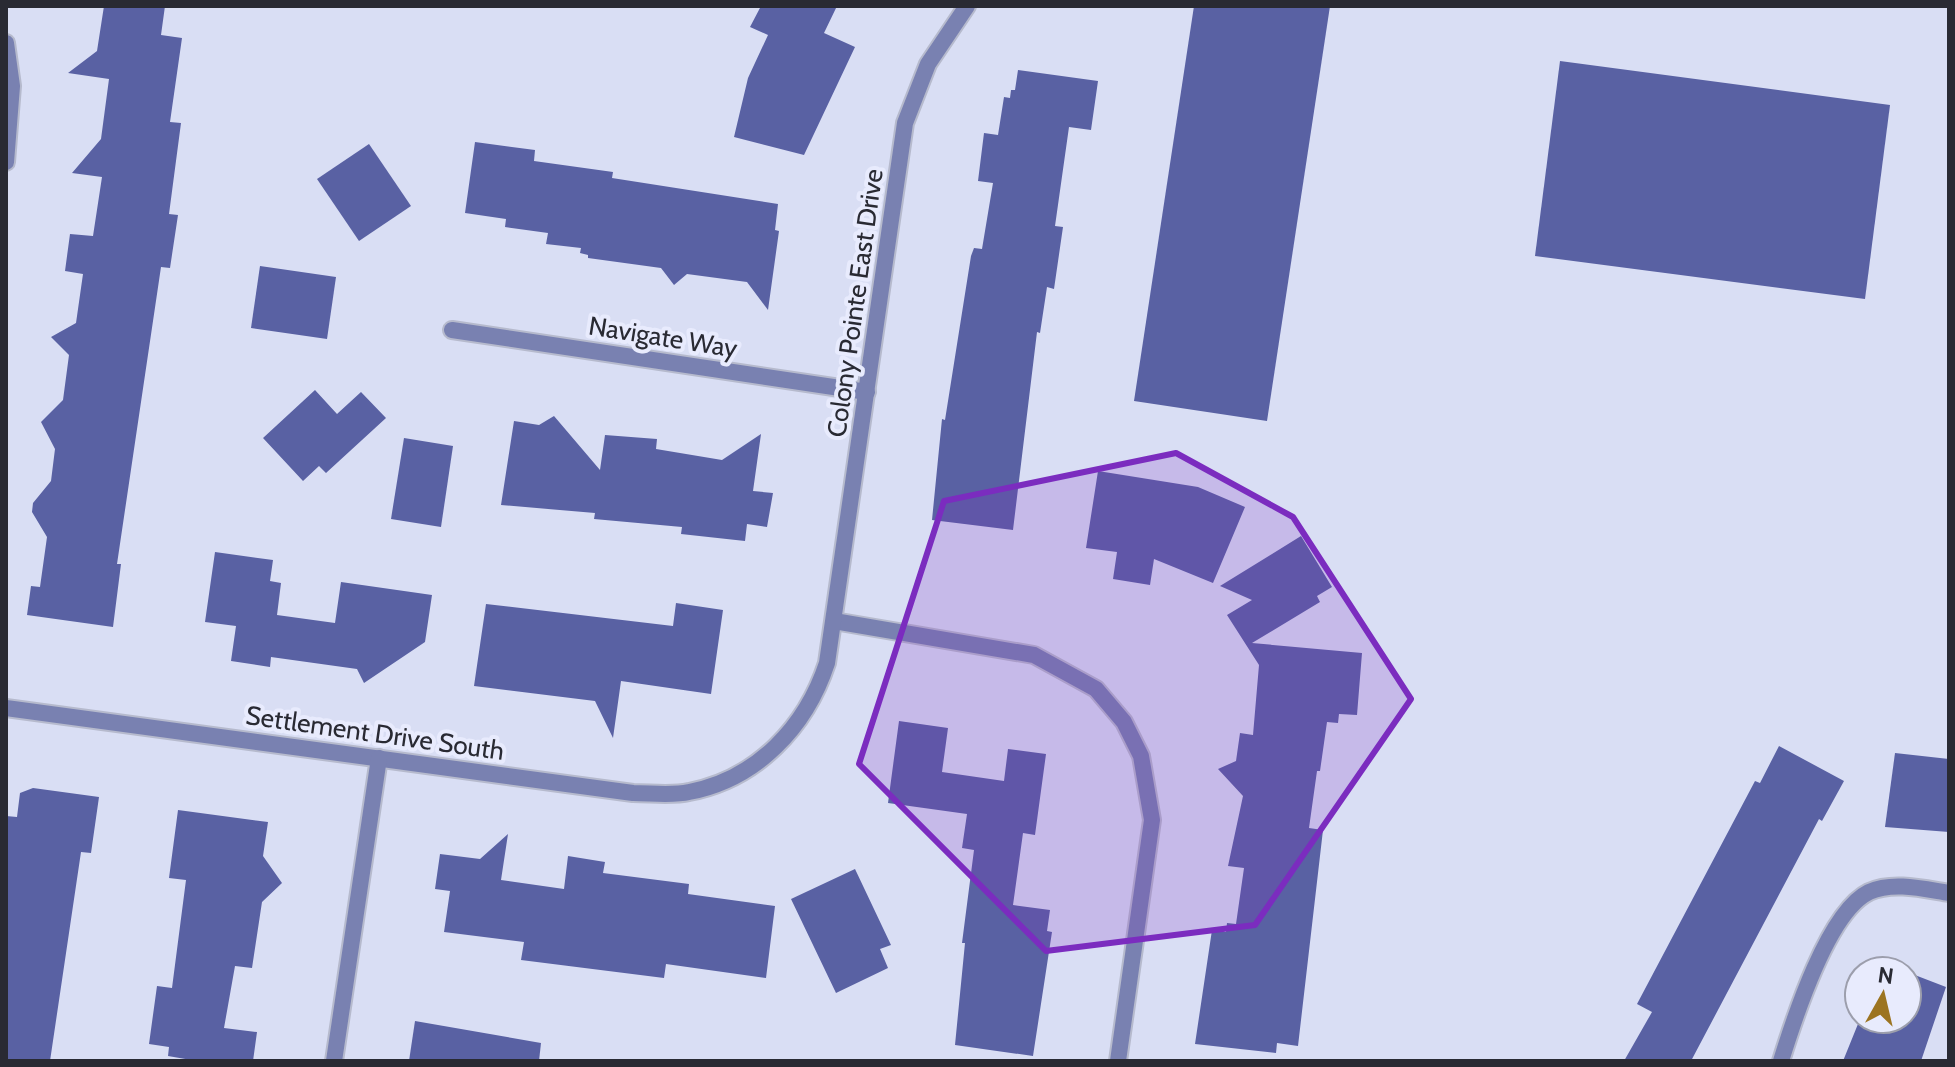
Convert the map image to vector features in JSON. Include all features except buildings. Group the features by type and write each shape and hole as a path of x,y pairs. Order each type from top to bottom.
{"street":[{"name":"Colony Pointe East Drive","path":"734,774 776,748 806,711 827,663 905,123 912,96 928,64 967,6"},
{"path":"6,43 12,86 6,162"},
{"name":"Navigate Way","path":"452,330 867,392"},
{"path":"834,621 1034,655 1096,689 1124,722 1141,756 1148,780 1152,820 1118,1061"},
{"name":"Settlement Drive South","path":"6,708 633,793 688,793 734,774"},
{"path":"334,1061 379,758"},
{"path":"1781,1061 1806,985 1846,913 1857,900 1869,893 1894,887 1949,893"}],"highlighted area":[{"path":"1176,453 1293,517 1411,699 1255,925 1046,951 859,764 944,501"}]}
